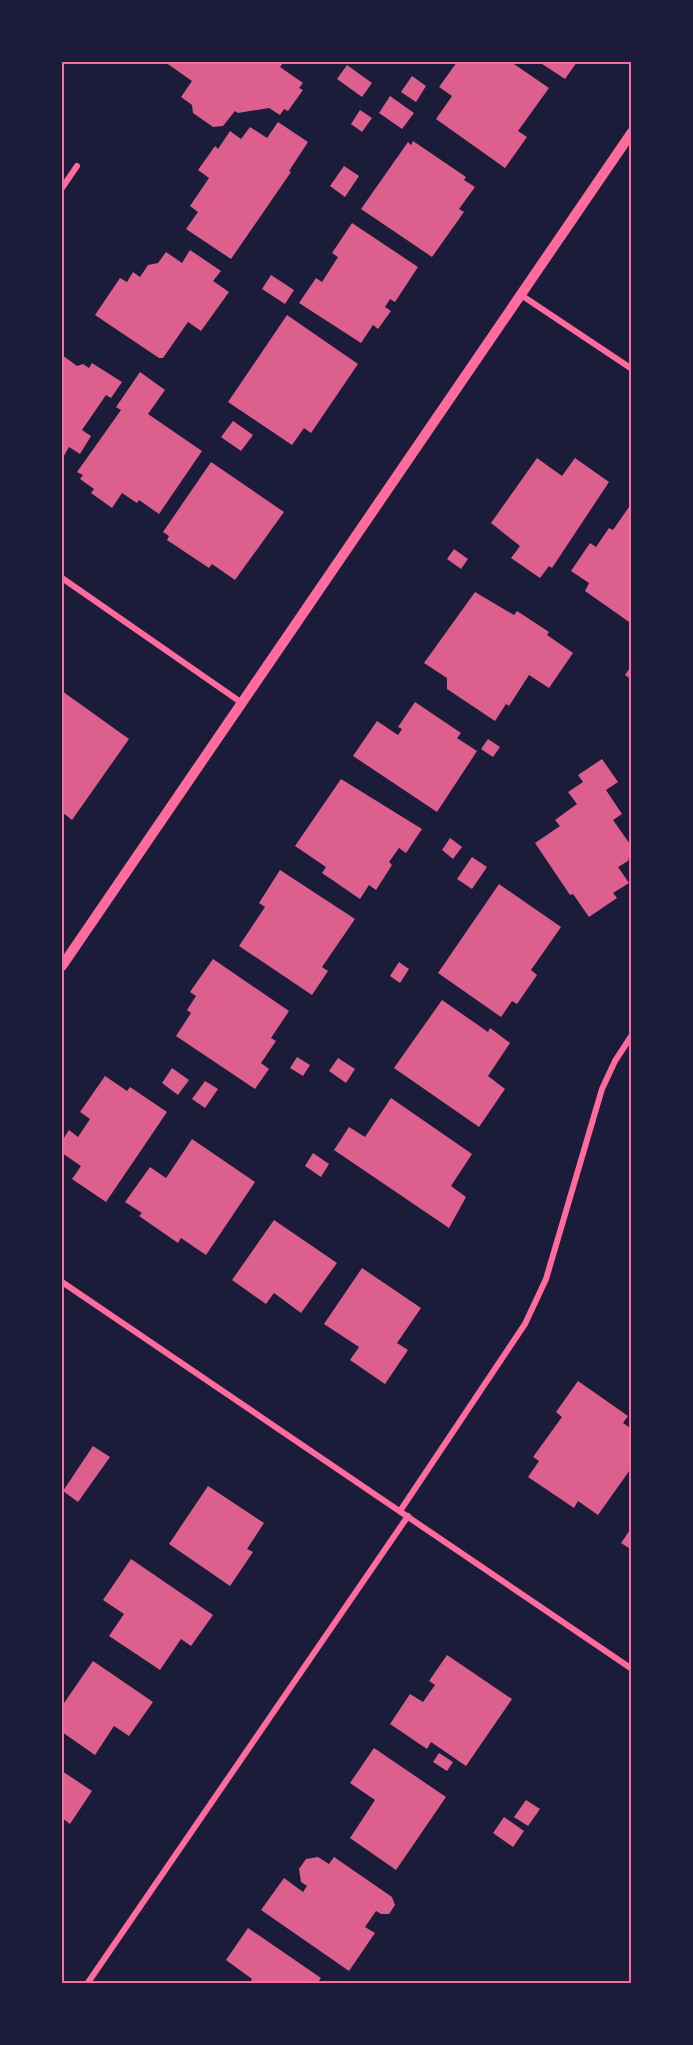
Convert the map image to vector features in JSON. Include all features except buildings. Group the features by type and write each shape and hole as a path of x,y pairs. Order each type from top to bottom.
{"street":[{"path":"62,966 632,132"},
{"path":"62,189 77,166"},
{"path":"521,295 632,369"},
{"path":"62,578 242,704"},
{"path":"400,1511 525,1324 546,1279 602,1089 615,1061 632,1035"},
{"path":"62,1282 632,1669"},
{"path":"87,1983 408,1516"}],"path":[{"path":"632,1791 632,1823"}]}
